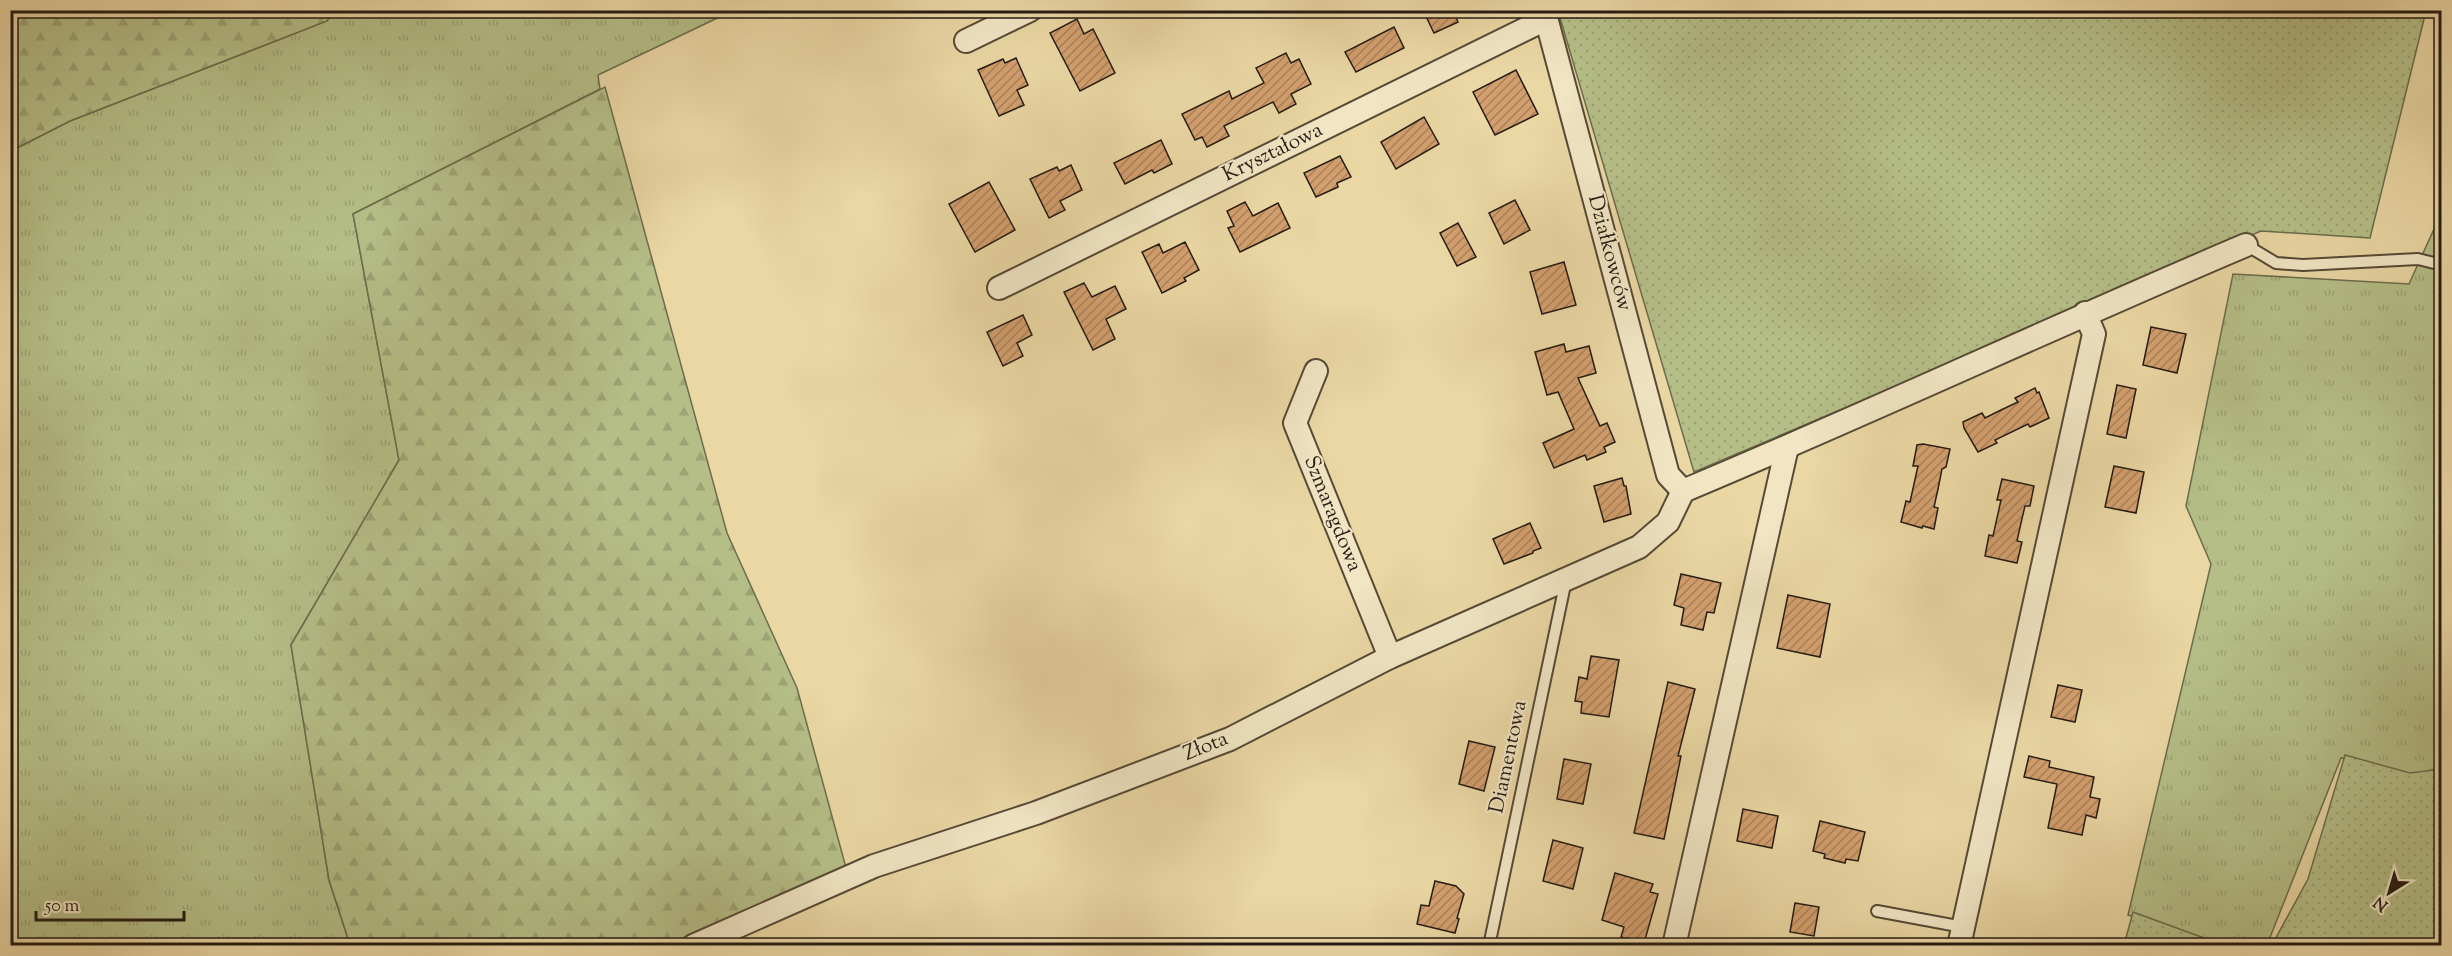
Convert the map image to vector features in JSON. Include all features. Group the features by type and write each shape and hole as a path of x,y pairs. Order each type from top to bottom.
{"street":[{"path":"966,42 1030,10"},
{"name":"Kryształowa","path":"999,288 1545,15"},
{"name":"Działkowców","path":"1545,15 1668,475 1683,491"},
{"path":"1683,491 1787,447 2085,313 2246,245"},
{"path":"1961,936 2094,334 2085,313"},
{"name":"Szmaragdowa","path":"1316,371 1295,423 1390,657"},
{"path":"1674,945 1787,447"},
{"name":"Złota","path":"693,945 874,866 1036,813 1230,739 1390,657 1567,577 1640,547 1668,522 1683,491"}],"lane":[{"path":"2246,245 2276,262 2303,265 2418,259 2442,265"},
{"name":"Diamentowa","path":"1489,945 1567,577"},
{"path":"1877,911 1961,936"}],"green space":[{"path":"11,10 334,11 327,21 70,121 11,151"},
{"path":"334,11 732,11 598,75 600,89 353,214 399,460 291,645 329,880 350,945 11,946 11,151 70,121 327,21"},
{"path":"1558,11 2426,11 2370,238 2261,231 1694,472"},
{"path":"605,87 727,533 797,688 851,886 713,945 350,945 329,880 291,645 399,460 353,214"},
{"path":"2441,195 2441,767 2415,775 2341,758 2267,945 2210,945 2128,915 2211,564 2186,506 2233,274 2409,284 2434,229"},
{"path":"2345,755 2410,773 2441,769 2441,945 2272,945 2308,879"},
{"path":"2133,912 2223,945 2124,945"}],"building":[{"path":"1423,10 1453,10 1458,22 1434,33"},
{"path":"1077,19 1084,34 1093,29 1115,73 1080,91 1050,33"},
{"path":"1394,27 1404,48 1356,72 1345,52"},
{"path":"1286,53 1291,63 1299,59 1311,84 1291,94 1296,104 1279,113 1273,102 1224,126 1229,136 1207,147 1202,137 1195,140 1182,114 1229,91 1232,99 1264,83 1256,68"},
{"path":"1016,58 1028,85 1017,90 1024,105 999,116 978,70 1003,59 1005,63"},
{"path":"1516,70 1538,114 1495,135 1473,92"},
{"path":"1424,117 1439,144 1396,169 1381,142"},
{"path":"1161,140 1172,164 1154,173 1152,170 1125,184 1114,163"},
{"path":"1340,156 1351,177 1337,183 1338,187 1316,197 1304,173"},
{"path":"1071,165 1082,190 1060,201 1065,210 1049,218 1030,179 1057,167 1059,171"},
{"path":"989,182 1015,230 975,252 949,204"},
{"path":"1515,200 1530,230 1504,244 1489,213"},
{"path":"1245,202 1253,216 1278,203 1290,228 1240,252 1228,228 1234,226 1227,211"},
{"path":"1458,223 1476,257 1457,266 1440,233"},
{"path":"1185,242 1199,270 1184,278 1186,281 1162,293 1142,252 1159,244 1163,253"},
{"path":"1564,262 1576,305 1542,314 1530,272"},
{"path":"1084,283 1092,297 1115,286 1126,309 1106,319 1115,339 1093,350 1064,292"},
{"path":"1023,315 1032,335 1017,343 1023,356 1003,366 987,332"},
{"path":"2151,327 2186,334 2177,373 2143,365"},
{"path":"1564,344 1566,352 1589,346 1596,373 1578,378 1600,426 1607,423 1615,442 1604,447 1606,452 1587,460 1585,455 1554,468 1543,443 1574,429 1558,392 1547,395 1535,352"},
{"path":"2117,385 2136,389 2126,438 2107,434"},
{"path":"2035,388 2037,393 2039,392 2049,418 2030,427 2028,424 1995,440 1997,443 1978,452 1963,422 1982,413 1985,418 2018,402 2015,398"},
{"path":"1917,445 1950,449 1946,467 1942,469 1934,507 1938,508 1934,529 1901,522 1906,501 1910,502 1918,466 1913,466"},
{"path":"2114,466 2144,472 2136,513 2105,507"},
{"path":"1622,478 1626,486 1631,514 1604,522 1594,486"},
{"path":"2002,479 2034,486 2030,506 2025,506 2017,541 2022,542 2017,563 1985,556 1989,535 1993,536 2001,500 1997,500"},
{"path":"1530,523 1541,548 1504,564 1493,539"},
{"path":"1681,574 1721,583 1714,613 1707,612 1703,630 1681,625 1684,608 1674,605"},
{"path":"1788,595 1830,604 1820,657 1777,648"},
{"path":"1591,656 1619,660 1609,717 1581,713 1582,702 1575,701 1579,677 1587,679"},
{"path":"1668,682 1695,689 1678,756 1681,756 1664,839 1634,833"},
{"path":"2058,685 2082,690 2075,722 2051,717"},
{"path":"1469,741 1495,747 1484,791 1459,784"},
{"path":"2029,756 2050,761 2049,767 2094,777 2090,797 2100,799 2096,818 2086,815 2082,835 2048,828 2057,784 2024,777"},
{"path":"1564,759 1591,764 1583,804 1557,799"},
{"path":"1743,809 1778,816 1772,848 1737,841"},
{"path":"1820,821 1865,832 1858,861 1846,859 1845,863 1824,858 1825,854 1813,851"},
{"path":"1553,840 1583,848 1573,889 1543,881"},
{"path":"1615,873 1653,884 1650,892 1658,894 1644,943 1621,937 1624,927 1602,920"},
{"path":"1435,881 1456,886 1464,894 1455,933 1417,924 1421,905 1429,906"},
{"path":"1795,903 1819,907 1814,936 1790,932"}]}
